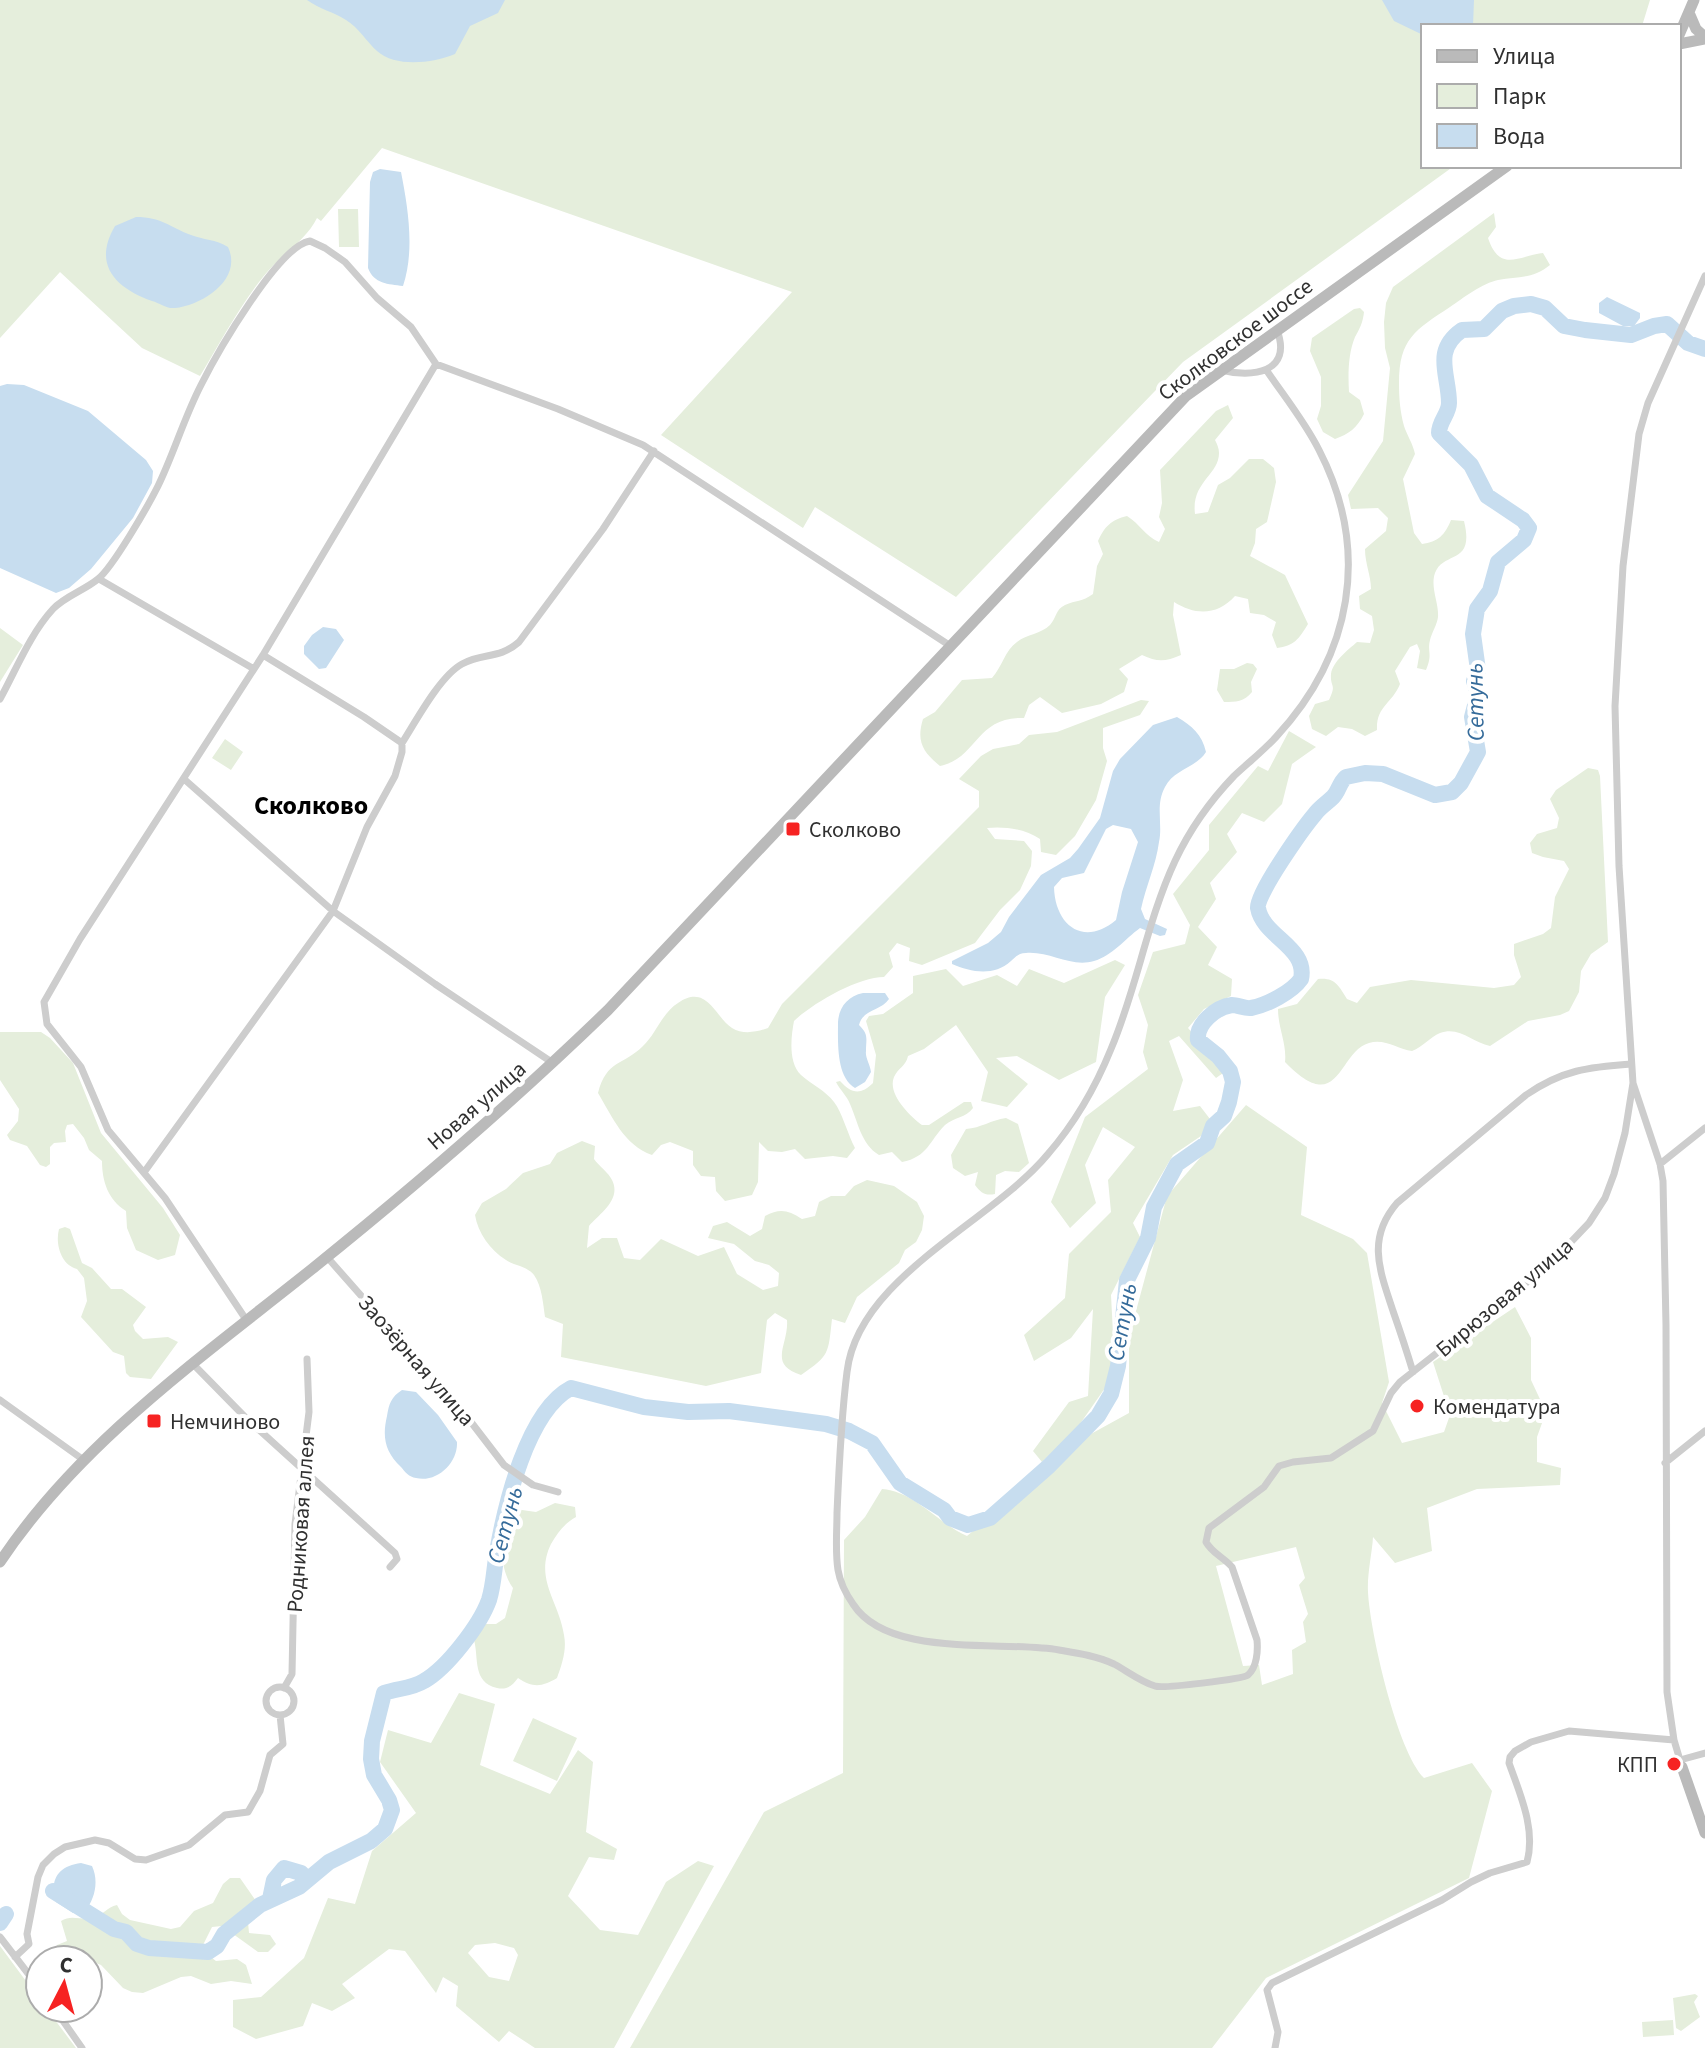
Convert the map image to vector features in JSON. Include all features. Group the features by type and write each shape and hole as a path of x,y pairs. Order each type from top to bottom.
{"street":[{"path":"1681,31 1694,0"},
{"path":"1690,15 1696,29 1705,38"},
{"path":"1681,44 1705,38"},
{"name":"Сколковское шоссе","path":"949,645 1186,396 1504,168"},
{"path":"0,699 45,618 56,605 99,579 141,518 158,486 201,384 260,288 282,260 304,242 317,243 345,262 377,298 411,327 436,364 558,409 654,451 949,645"},
{"path":"1705,276 1648,403 1639,434 1623,566 1615,706 1619,866 1631,1064 1633,1083 1660,1164 1665,1247 1667,1692 1674,1740 1705,1833"},
{"path":"1221,370 1240,375 1267,371 1280,349 1277,330"},
{"path":"247,1321 145,1171 108,1130 81,1067 47,1024 43,1008 48,993 80,939 263,655 436,364"},
{"name":"Бирюзовая улица","path":"1267,371 1317,445 1341,504 1348,536 1349,571 1337,639 1317,684 1275,738 1236,775 1192,828 1155,913 1111,1051 1068,1128 1049,1153 1003,1199 919,1263 883,1297 859,1335 848,1361 839,1457 838,1571 856,1609 876,1625 895,1634 925,1641 1073,1652 1108,1661 1152,1686 1167,1688 1247,1676 1258,1652 1257,1640 1232,1567 1224,1557 1210,1550 1206,1542 1209,1528 1264,1487 1279,1466 1331,1458 1373,1431 1391,1393 1413,1372 1550,1264 1589,1223 1605,1198 1625,1133 1633,1083"},
{"path":"145,1171 333,911 367,827 395,776 402,743 451,672 477,658 503,654 519,642 603,529 654,451"},
{"path":"99,579 254,669"},
{"name":"Новая улица","path":"0,1562 85,1461 193,1364 422,1178 553,1063 608,1010 949,645"},
{"path":"263,655 402,743"},
{"path":"184,779 333,911 553,1063"},
{"path":"1413,1372 1379,1269 1379,1239 1387,1215 1397,1203 1547,1080 1593,1067 1631,1064"},
{"path":"1660,1164 1705,1128"},
{"name":"Заозёрная улица","path":"327,1257 461,1409 504,1465 533,1485 558,1492"},
{"name":"Родниковая аллея","path":"284,1688 292,1674 295,1524 309,1412 307,1359"},
{"path":"193,1364 395,1553 397,1559 390,1567"},
{"path":"0,1400 85,1461"},
{"path":"1665,1463 1705,1431"},
{"name":"Родниковая аллея","path":"274,1688 284,1688 292,1695 293,1706 285,1714 270,1712 266,1696 274,1688"},
{"name":"Родниковая аллея","path":"15,1957 29,1944 27,1934 38,1877 43,1865 54,1854 77,1843 95,1840 109,1843 135,1859 146,1860 189,1845 218,1818 248,1812 260,1791 270,1755 283,1744 280,1715"},
{"path":"1275,2048 1278,2032 1267,1990 1272,1983 1442,1900 1490,1873 1527,1862 1530,1845 1528,1825 1509,1763 1515,1751 1531,1742 1569,1731 1674,1740"},
{"path":"1681,1764 1705,1753"},
{"path":"2,1940 24,1969"},
{"path":"65,2024 82,2048"}],"green space":[{"path":"0,0 1650,0 1643,24 1421,24 1421,168 1451,168 1183,362 956,597 815,507 803,528 661,435 792,292 382,148 321,221 317,218 306,234 263,277 200,376 142,348 60,272 0,338"},
{"path":"338,209 358,209 359,247 339,247"},
{"path":"1494,213 1496,227 1488,238 1498,256 1511,260 1543,253 1550,265 1532,275 1486,284 1438,315 1411,337 1400,368 1402,415 1415,454 1403,479 1414,533 1422,544 1432,542 1443,534 1451,520 1464,521 1466,535 1462,551 1439,566 1435,573 1438,617 1430,640 1428,665 1426,670 1417,668 1420,651 1417,644 1410,647 1395,671 1400,684 1379,716 1377,730 1365,736 1352,729 1338,727 1326,736 1312,729 1309,716 1315,704 1329,700 1333,688 1332,669 1338,660 1357,642 1370,643 1374,630 1372,616 1360,609 1359,596 1371,589 1365,549 1386,531 1388,518 1378,508 1351,509 1348,495 1383,441 1390,368 1385,348 1386,303 1393,287"},
{"path":"1360,308 1364,316 1351,350 1349,392 1360,400 1364,414 1352,430 1335,439 1323,432 1317,419 1321,406 1321,377 1310,351 1312,338"},
{"path":"1228,405 1233,418 1215,440 1219,451 1218,461 1197,494 1195,514 1208,512 1218,485 1249,459 1263,459 1274,468 1276,482 1267,522 1256,529 1250,556 1285,575 1308,624 1299,638 1288,646 1277,648 1272,635 1276,622 1264,615 1250,613 1248,599 1235,596 1221,607 1206,611 1190,610 1174,602 1173,615 1181,655 1161,660 1142,655 1119,669 1128,679 1124,692 1101,704 1062,713 1040,697 1029,705 1024,718 996,724 953,762 940,766 922,746 920,734 923,719 935,712 962,680 992,678 1013,645 1046,628 1062,607 1093,594 1097,566 1103,554 1098,541 1113,522 1127,516 1159,542 1165,529 1159,517 1162,503 1160,470 1216,411"},
{"path":"0,628 23,645 0,682"},
{"path":"1247,663 1257,669 1251,682 1252,692 1240,701 1224,702 1217,690 1220,669 1234,669"},
{"path":"1141,700 1149,701 1140,715 1103,728 1103,748 1107,761 1096,800 1075,836 1056,855 1041,852 1040,839 1028,833 1007,828 987,828 995,839 1024,841 1032,851 1031,866 1020,890 975,943 922,965 909,961 910,948 897,943 889,953 893,967 884,977 862,981 836,992 794,1021 791,1042 794,1063 801,1075 827,1094 837,1106 855,1148 847,1158 805,1159 795,1149 768,1151 759,1142 758,1182 752,1195 725,1201 716,1191 715,1177 701,1176 693,1165 693,1151 670,1142 661,1145 652,1155 627,1138 598,1093 611,1068 643,1046 672,1007 696,997 710,1004 736,1030 750,1032 768,1028 782,1004 979,807 979,791 959,779 981,756 993,749 1019,744 1029,735 1057,732"},
{"path":"1289,731 1316,747 1292,764 1282,804 1264,822 1242,813 1227,834 1237,852 1210,883 1216,899 1198,927 1217,947 1208,965 1232,979 1231,996 1204,1009 1188,1028 1226,1071 1216,1078 1179,1036 1169,1041 1183,1080 1173,1111 1200,1106 1210,1119 1201,1136 1173,1155 1133,1223 1140,1237 1111,1295 1114,1353 1105,1388 1075,1431 1042,1462 1033,1451 1069,1402 1088,1396 1093,1309 1071,1338 1034,1361 1024,1335 1065,1298 1069,1254 1111,1212 1108,1180 1135,1147 1103,1127 1085,1165 1096,1203 1070,1228 1051,1202 1085,1117 1148,1069 1143,1052 1148,1025 1138,995 1153,952 1185,944 1190,925 1173,894 1209,850 1209,825 1258,766 1268,771"},
{"path":"225,739 243,752 231,770 212,758"},
{"path":"1588,768 1598,770 1600,776 1608,942 1591,954 1581,971 1579,992 1569,1011 1528,1021 1490,1046 1447,1031 1412,1051 1386,1043 1369,1043 1359,1048 1328,1083 1317,1084 1303,1078 1285,1062 1278,1009 1297,1004 1318,979 1333,981 1347,999 1357,1003 1370,987 1411,980 1494,988 1514,985 1521,977 1514,944 1551,928 1555,897 1569,869 1564,861 1532,853 1530,843 1537,834 1557,828 1559,818 1550,799 1556,790"},
{"path":"1115,960 1125,965 1105,997 1096,1062 1059,1080 1017,1056 996,1058 1028,1084 1007,1107 981,1101 988,1072 956,1025 924,1049 908,1056 894,1077 894,1090 906,1110 922,1125 929,1125 964,1102 971,1102 973,1108 945,1125 923,1152 911,1160 902,1162 892,1152 879,1155 868,1145 849,1101 836,1082 840,1081 856,1091 864,1090 873,1083 876,1055 866,1021 869,1016 883,1014 913,993 913,976 946,969 963,986 997,975 1017,986 1029,969 1064,983"},
{"path":"0,1032 41,1032 73,1063 101,1133 163,1208 180,1235 175,1255 158,1260 136,1250 127,1228 126,1211 107,1189 102,1161 89,1150 73,1124 67,1125 66,1142 54,1143 50,1147 50,1164 46,1167 40,1165 27,1146 10,1140 7,1135 18,1121 19,1109 0,1080"},
{"path":"1246,1105 1307,1147 1301,1215 1353,1239 1367,1253 1389,1382 1382,1403 1402,1443 1444,1432 1450,1415 1433,1362 1515,1307 1531,1338 1531,1380 1546,1412 1537,1437 1537,1462 1561,1468 1560,1485 1477,1489 1427,1508 1432,1551 1395,1563 1373,1537 1369,1571 1370,1610 1379,1661 1395,1718 1414,1764 1424,1778 1472,1763 1492,1791 1469,1878 1266,1978 1212,2048 630,2048 764,1812 843,1773 844,1540 865,1517 882,1489 894,1491 916,1502 967,1536 1089,1435 1129,1413 1129,1337 1167,1196","holes":["1296,1547 1305,1578 1299,1585 1308,1614 1303,1622 1306,1642 1292,1650 1293,1674 1262,1685 1259,1665 1243,1666 1216,1566"]},
{"path":"1006,1118 1018,1124 1029,1163 1019,1172 1005,1171 996,1175 995,1194 986,1194 975,1185 978,1172 965,1176 953,1168 951,1155 966,1129"},
{"path":"582,1141 595,1146 594,1159 611,1177 614,1187 612,1200 589,1226 587,1248 602,1238 617,1238 624,1258 640,1260 661,1239 698,1256 724,1247 737,1274 763,1290 778,1286 779,1273 769,1265 755,1261 734,1244 708,1238 713,1226 727,1222 750,1236 762,1229 765,1216 780,1211 802,1219 815,1216 819,1202 831,1196 845,1196 854,1186 867,1180 894,1186 917,1202 924,1216 922,1230 916,1242 905,1250 899,1263 857,1297 845,1323 832,1319 826,1353 801,1375 791,1371 782,1359 787,1320 775,1313 767,1320 761,1373 706,1386 561,1357 563,1324 545,1317 537,1279 528,1270 495,1251 482,1235 475,1215 482,1203 506,1189 523,1173 550,1164 557,1153"},
{"path":"59,1229 70,1229 82,1263 92,1268 111,1289 122,1289 146,1307 133,1325 135,1331 143,1339 168,1337 178,1342 151,1379 130,1377 126,1373 124,1356 113,1352 81,1317 87,1301 84,1278 60,1253"},
{"path":"555,1503 575,1507 576,1517 565,1525 546,1557 546,1579 565,1641 561,1667 557,1678 547,1683 533,1685 518,1678 509,1687 497,1688 489,1685 480,1675 474,1640 486,1624 496,1624 505,1618 513,1588 503,1559 505,1527 515,1509 536,1512"},
{"path":"459,1693 495,1704 480,1765 550,1794 578,1750 593,1762 586,1832 617,1849 614,1860 589,1857 568,1896 600,1930 638,1935 666,1882 698,1861 714,1866 614,2048 535,2048 509,2031 499,2042 456,2006 458,1986 443,1977 436,1993 405,1951 389,1949 342,1984 355,1998 332,2011 312,2003 303,2026 256,2039 233,2027 233,2000 261,1997 304,1958 328,1898 355,1904 372,1851 416,1813 380,1762 388,1730 431,1743","holes":["495,1943 514,1948 518,1955 509,1981 489,1977 468,1953 475,1945"]},
{"path":"533,1718 577,1738 557,1781 513,1761"},
{"path":"230,1878 240,1878 258,1904 248,1922 249,1933 270,1935 276,1944 268,1952 258,1952 222,1926 212,1927 203,1945 208,1955 216,1961 237,1959 246,1965 252,1984 231,1981 211,1984 191,1976 143,1993 132,1992 123,1988 104,1968 104,1944 60,1944 67,1941 61,1921 94,1918 117,1905 130,1920 171,1929 180,1927 194,1911 213,1903 223,1884"},
{"path":"0,1946 24,1978 24,2024 58,2024 76,2048 0,2048"},
{"path":"1698,1996 1694,2002 1700,2017 1681,2031 1676,2028 1673,1998"},
{"path":"1673,2020 1674,2035 1643,2037 1642,2022"}],"water":[{"path":"307,0 505,0 498,13 470,26 455,54 436,60 404,62 377,51 351,23"},
{"path":"1382,0 1474,0 1473,24 1421,24 1421,34 1394,21"},
{"path":"380,169 401,172 409,244 403,286 378,280 368,268 370,182 373,172"},
{"path":"136,217 159,221 228,247 230,270 225,280 208,296 175,308 139,296 118,282 107,263 109,240 115,226"},
{"path":"1607,297 1640,313 1634,326 1623,326 1599,313 1599,303"},
{"path":"24,385 88,411 146,460 153,471 152,483 133,518 91,569 69,588 56,593 0,568 0,386"},
{"path":"323,627 336,629 344,640 326,668 319,669 304,654 304,646"},
{"path":"1177,717 1196,731 1206,752 1169,781 1160,801 1158,851 1141,909 1145,919 1167,929 1165,935 1140,928 1107,955 1085,963 1026,953 989,971 974,971 952,964 952,961 988,943 1001,932 1041,875 1070,858 1078,849 1100,818 1113,771 1120,759 1153,725","holes":["1113,825 1131,829 1138,842 1116,920 1093,932 1073,928 1060,912 1054,887 1062,878 1084,873 1106,829"]},
{"path":"863,993 885,993 889,999 864,1016 859,1025 866,1034 866,1056 871,1072 865,1082 855,1088 841,1068 838,1022 845,1003"},
{"path":"402,1390 416,1392 438,1415 457,1442 450,1464 431,1477 424,1479 409,1475 391,1456 386,1444 389,1408 393,1398"},
{"path":"81,1863 92,1866 95,1890 85,1911 73,1913 56,1902 54,1887 61,1871"}],"waterway":[{"name":"Сетунь","path":"53,1891 114,1929 126,1932 137,1944 149,1948 208,1952 217,1946 224,1934 260,1905 299,1887 329,1862 371,1841 385,1829 392,1810 374,1775 371,1759 372,1741 384,1693 414,1686 433,1675 462,1645 485,1610 520,1461 542,1417 571,1388 644,1407 688,1412 729,1411 826,1424 849,1431 872,1443 900,1483 944,1510 950,1518 968,1525 990,1518 1049,1466 1098,1416 1111,1394 1118,1366 1127,1280 1148,1238 1154,1207 1177,1164 1207,1143 1213,1126 1224,1116 1229,1102 1233,1082 1230,1071 1218,1056 1198,1040 1200,1028 1208,1017 1220,1009 1232,1005 1249,1008 1264,1004 1285,993 1301,979 1298,958 1268,927 1258,908 1272,876 1309,821 1335,795 1346,777 1365,773 1383,774 1435,795 1452,792 1461,783 1478,752 1472,717 1478,694 1474,681 1478,670 1473,634 1477,609 1490,591 1498,562 1524,540 1529,528 1523,520 1487,496 1471,465 1439,433 1449,403 1444,364 1447,346 1462,330 1484,329 1502,311 1531,304 1545,308 1564,326 1585,330 1631,335 1667,324 1688,343 1705,349"},
{"path":"270,1899 274,1880 284,1868 301,1873 307,1879"},
{"name":"Сетунь","path":"0,1923 6,1914"}],"place":[{"name":"Сколково","path":"793,829"},
{"name":"Комендатура","path":"1417,1406"},
{"name":"Немчиново","path":"154,1421"},
{"name":"КПП","path":"1674,1764"}],"district":[{"name":"Сколково","path":"311,805"}]}
